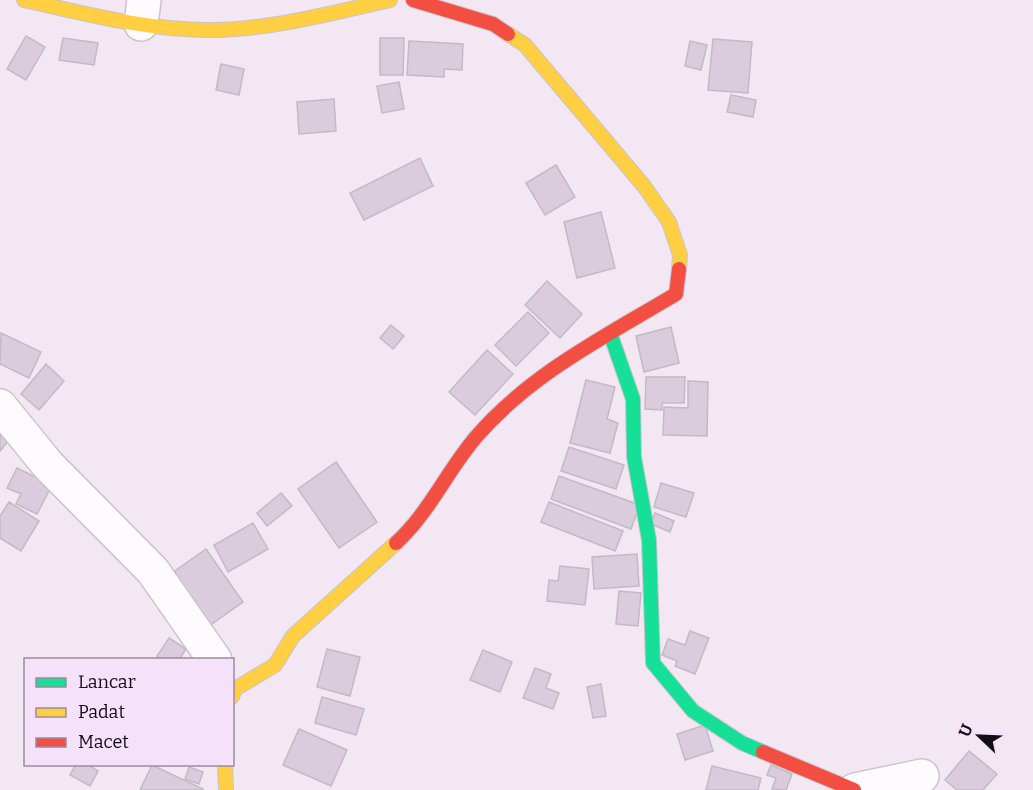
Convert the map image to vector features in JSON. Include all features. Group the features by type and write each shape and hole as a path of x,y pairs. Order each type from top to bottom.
{"street":[{"path":"24,0 142,12 193,30 241,27 309,17 390,0"},
{"path":"234,689 275,665 293,636 411,529 469,445 509,402 551,369 676,294 680,255 669,222 644,186 525,45 493,24 413,0"},
{"path":"610,333 633,399 634,457 649,540 653,663 693,711 742,742 854,790 922,776"},
{"path":"3,395 48,465 153,571 213,658"},
{"path":"225,766 226,790"}],"building":[{"path":"26,36 45,47 26,80 7,69"},
{"path":"63,38 98,43 94,65 59,60"},
{"path":"380,38 404,38 403,75 380,75"},
{"path":"713,39 752,42 748,93 708,90"},
{"path":"409,41 463,44 462,70 444,69 444,77 407,75"},
{"path":"690,41 707,45 701,70 685,66"},
{"path":"221,64 244,69 239,95 216,90"},
{"path":"399,82 404,109 382,113 377,86"},
{"path":"731,95 756,100 753,117 727,112"},
{"path":"334,99 336,131 299,134 297,102"},
{"path":"420,158 433,186 364,220 350,193"},
{"path":"556,165 575,197 545,215 526,183"},
{"path":"601,212 615,268 577,278 564,222"},
{"path":"547,281 582,314 560,338 525,305"},
{"path":"528,312 549,333 516,366 495,345"},
{"path":"391,325 404,336 393,349 380,338"},
{"path":"671,327 679,363 644,372 636,336"},
{"path":"1,333 41,352 29,378 0,364"},
{"path":"487,350 513,374 475,415 449,392"},
{"path":"46,364 64,381 39,410 21,394"},
{"path":"646,377 685,377 684,403 662,403 662,410 645,409"},
{"path":"586,380 615,387 607,419 618,423 610,453 570,443"},
{"path":"688,381 708,382 707,436 663,435 664,407 688,408"},
{"path":"0,416 17,430 0,451"},
{"path":"569,447 624,465 616,489 561,471"},
{"path":"336,462 377,522 339,548 298,489"},
{"path":"17,468 52,485 37,514 16,504 21,494 7,488"},
{"path":"559,476 640,505 631,529 551,499"},
{"path":"661,483 694,493 686,517 654,507"},
{"path":"281,493 292,506 267,526 257,513"},
{"path":"9,502 39,521 21,551 0,538 0,516"},
{"path":"549,502 623,531 615,551 541,522"},
{"path":"655,513 674,521 670,532 651,524"},
{"path":"253,523 268,549 228,572 214,545"},
{"path":"206,549 243,602 202,631 165,578"},
{"path":"637,554 639,586 594,589 592,557"},
{"path":"560,566 589,569 585,605 547,601 549,580 558,581"},
{"path":"619,591 641,593 638,626 616,624"},
{"path":"690,631 709,638 695,674 675,666 677,661 662,655 668,639 685,645"},
{"path":"169,638 186,649 180,658 157,656"},
{"path":"327,649 360,657 350,696 317,687"},
{"path":"483,650 512,662 500,692 470,680"},
{"path":"535,668 551,674 546,688 559,693 553,709 523,698"},
{"path":"601,684 606,716 593,718 587,687"},
{"path":"322,697 364,709 356,735 315,723"},
{"path":"705,725 713,751 685,760 677,734"},
{"path":"299,729 347,750 331,786 283,765"},
{"path":"969,751 997,774 983,790 957,790 945,780"},
{"path":"771,765 792,774 786,790 772,789 776,778 767,775"},
{"path":"75,766 90,766 98,771 90,786 70,775"},
{"path":"152,766 203,789 202,790 140,790"},
{"path":"712,766 761,778 758,790 706,790"},
{"path":"189,767 203,772 199,784 185,779"}],"traffic: fast":[{"path":"610,333 633,399 634,457 649,540 653,663 693,711 742,743 763,752"}],"traffic: slow":[{"path":"24,0 142,25 190,30 258,27 390,0"},
{"path":"508,34 525,45 644,186 669,222 680,255 679,269"},
{"path":"234,692 275,665 293,636 396,543"},
{"path":"225,766 226,790"}],"traffic: jam":[{"path":"413,0 493,24 508,34"},
{"path":"396,543 418,519 466,450 497,414 520,394 570,358 676,294 679,269"},
{"path":"763,752 854,790"}]}
